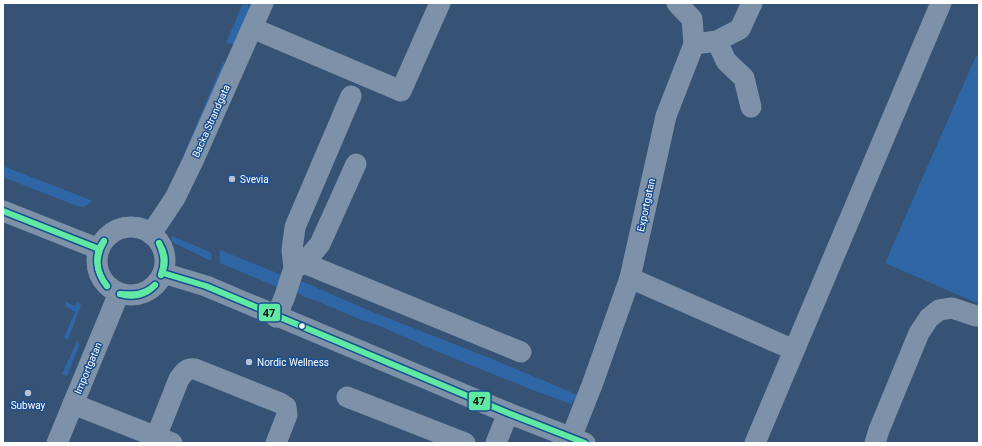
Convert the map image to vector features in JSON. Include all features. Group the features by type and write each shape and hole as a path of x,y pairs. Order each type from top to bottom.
{"street":[{"name":"Backa Strandgata","path":"151,234 175,198 194,162 263,3"},
{"path":"252,28 401,91 440,3"},
{"path":"677,3 692,18 694,44 717,41 740,29 752,3"},
{"path":"755,443 941,3"},
{"path":"717,41 726,61 744,78 751,107"},
{"name":"Exportgatan","path":"163,273 206,286 276,317 508,413 578,440 592,385 630,278 666,116 694,44"},
{"path":"351,96 295,227 292,250 299,266 521,352"},
{"path":"276,317 299,266 320,244 356,164"},
{"path":"3,211 99,249"},
{"path":"122,228 137,228 151,234 159,241 164,251 165,262 163,273 155,286 146,292 135,295 119,294 106,284 100,275 97,259 99,249 108,236 122,228"},
{"path":"630,278 794,350"},
{"name":"Importgatan","path":"57,443 119,294"},
{"path":"875,443 919,333 929,318 939,310 952,308 979,316"},
{"path":"73,404 164,440 179,379 184,372 189,369 202,372 280,403 286,407 287,415 276,443"},
{"path":"347,397 464,443"},
{"path":"496,443 508,413"}],"shaded area":[{"path":"243,3 247,3 250,11 236,45 226,43"},
{"path":"976,56 979,57 979,304 885,263"},
{"path":"223,62 224,69 185,162 181,161"},
{"path":"3,166 93,201 84,207 77,206 3,177"},
{"path":"172,236 210,252 212,255 211,260 174,243 172,241"},
{"path":"220,250 287,277 277,287 220,263"},
{"path":"301,281 370,311 578,395 571,404 530,389 436,351 382,327 304,297 297,292"},
{"path":"66,302 75,306 77,302 81,305 68,340 64,338 75,312 65,306"},
{"path":"78,339 79,346 67,376 62,374"}],"transit line":[{"name":"47","path":"3,211 99,249"},
{"name":"47","path":"104,241 99,253 98,269 107,286"},
{"name":"47","path":"104,241 98,252 97,264 100,275 107,286"},
{"name":"47","path":"159,243 165,259 161,275"},
{"name":"47","path":"159,243 163,259 161,275"},
{"name":"47","path":"163,273 206,286 508,413 585,443"},
{"name":"47","path":"120,294 143,293 155,285"},
{"name":"47","path":"120,294 129,296 139,295 148,291 155,285"}],"place":[{"name":"Svevia","path":"232,179"},
{"name":"Nordic Wellness","path":"249,362"},
{"name":"Subway","path":"28,393"}]}
